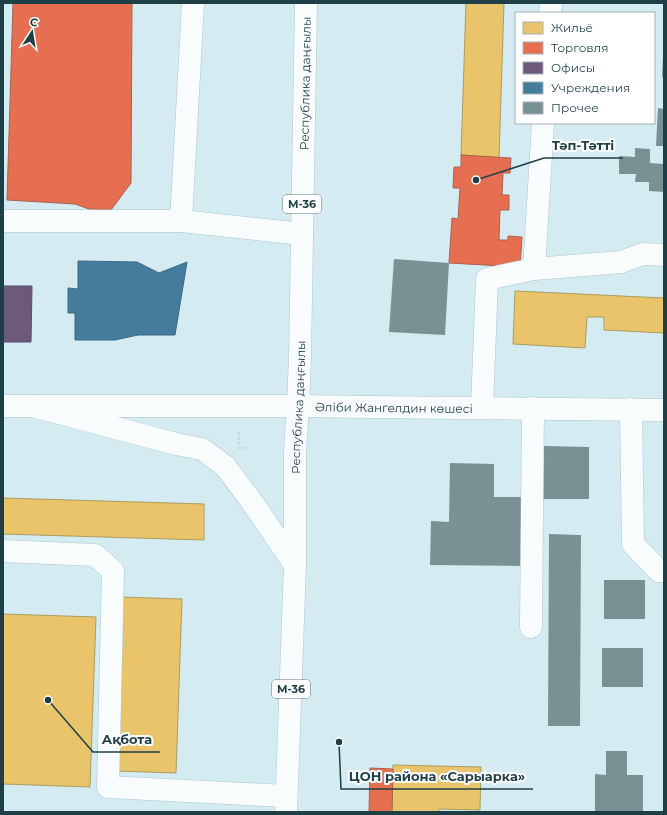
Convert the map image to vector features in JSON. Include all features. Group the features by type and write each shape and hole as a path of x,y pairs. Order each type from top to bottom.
{"main road":[{"path":"181,221 193,3"},
{"name":"Республика даңғылы","path":"286,804 295,565 295,451 298,406 306,3"},
{"path":"534,269 543,124"},
{"path":"3,221 181,221 302,234"},
{"path":"482,408 487,279 534,269 621,262 643,254 664,255"},
{"name":"Әліби Жангелдин көшесі","path":"3,406 298,406 664,410"},
{"path":"33,406 176,444 202,449 225,466 252,502 295,565"},
{"path":"531,627 533,408"},
{"path":"632,409 633,544 659,571 664,572"},
{"path":"3,551 95,555 113,571 108,787 286,804"}],"path":[{"path":"240,432 239,448 246,448"}],"building: Жильё":[{"path":"466,3 504,3 499,158 461,155"},
{"path":"515,291 664,298 664,333 604,330 604,317 587,317 585,348 513,344"},
{"path":"3,498 204,504 204,540 3,534"},
{"path":"122,597 182,599 176,773 116,771"},
{"path":"3,614 96,617 90,787 3,784"},
{"path":"393,765 481,767 480,810 439,809 439,812 392,812"}],"building: Торговля":[{"path":"13,3 132,3 131,183 111,210 89,209 75,204 7,200"},
{"path":"461,155 511,158 510,173 503,173 502,195 509,195 509,210 500,210 499,240 508,240 508,236 522,237 520,267 449,263 452,218 458,219 460,188 453,188 454,167 461,167"},
{"path":"370,768 393,769 392,812 369,812"}],"building: Офисы":[{"path":"3,286 32,286 31,342 3,342"}],"building: Учреждения":[{"path":"78,261 137,262 159,273 187,262 175,335 138,335 115,340 75,340 75,313 68,313 68,288 78,289"}],"building: Прочее":[{"path":"663,56 664,77 662,77"},
{"path":"658,108 664,109 664,146 656,146"},
{"path":"635,148 650,149 650,163 664,164 664,192 649,191 649,182 635,182 636,174 619,174 619,156 635,157"},
{"path":"394,259 449,263 445,335 389,332"},
{"path":"543,446 589,447 589,499 543,499"},
{"path":"450,463 494,464 494,497 527,497 526,566 430,565 431,521 449,522"},
{"path":"549,534 581,535 580,726 548,726"},
{"path":"604,580 645,580 645,619 604,619"},
{"path":"602,648 643,648 643,687 602,687"},
{"path":"606,751 627,751 627,775 643,775 643,812 595,812 595,774 606,775"}],"place":[{"name":"Тәп-Тәтті","path":"476,180"},
{"name":"Ақбота","path":"48,700"},
{"name":"ЦОН района «Сарыарка»","path":"339,742"}]}
